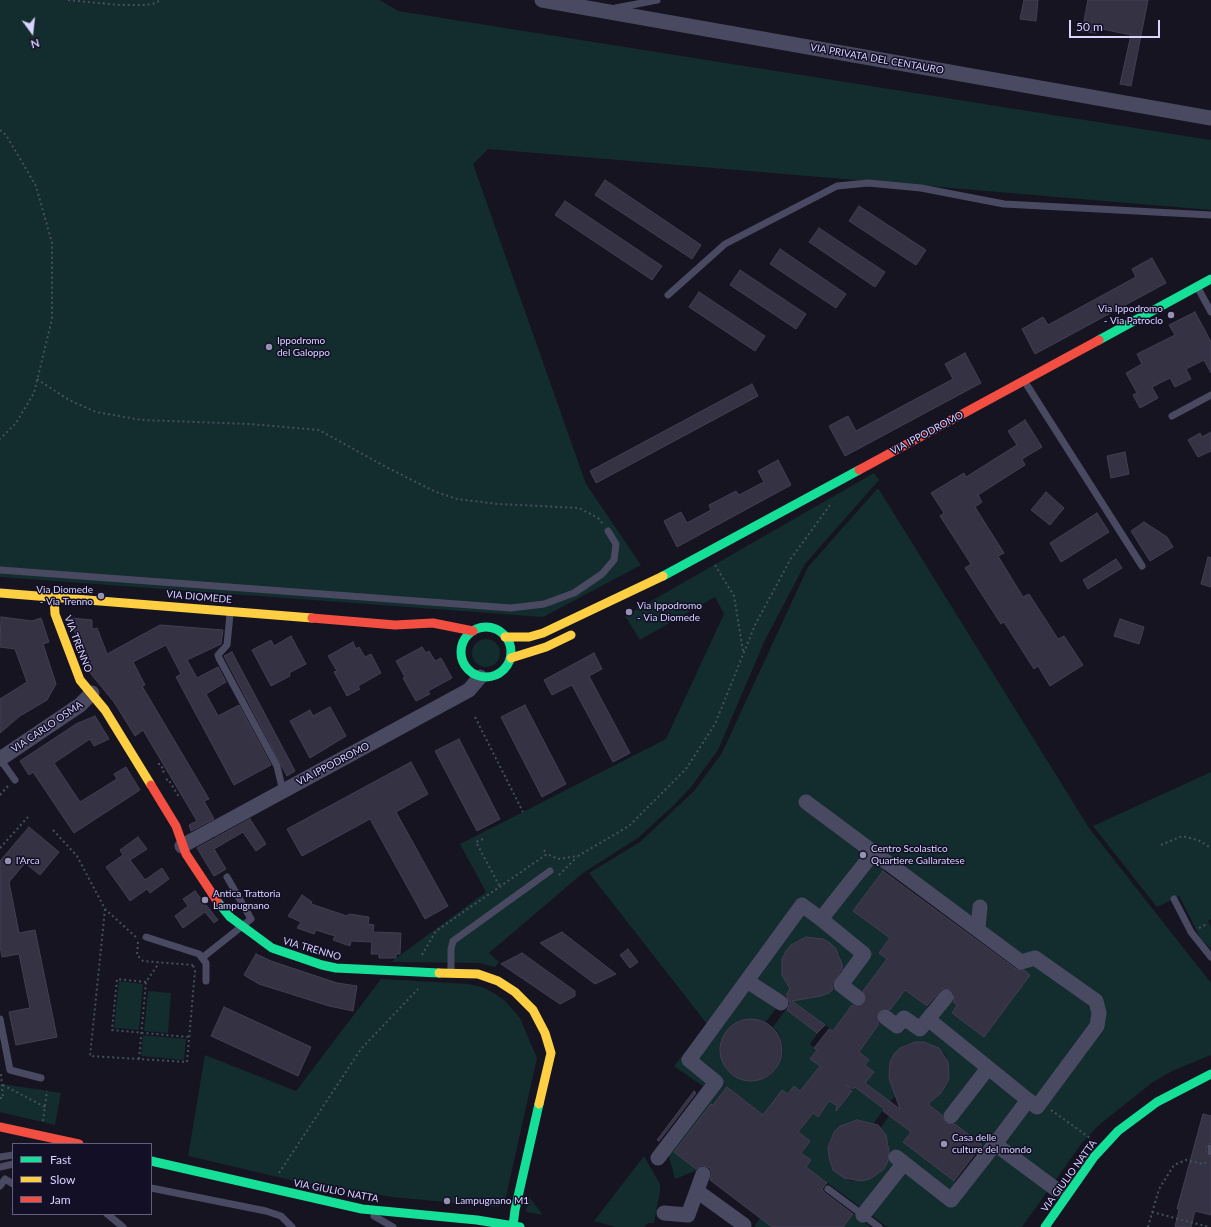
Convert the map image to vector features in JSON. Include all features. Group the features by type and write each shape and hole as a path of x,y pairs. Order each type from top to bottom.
{"street":[{"name":"VIA PRIVATA DEL CENTAURO","path":"542,0 1211,118"},
{"name":"VIA IPPODROMO","path":"506,637 529,637 543,633 643,587 1211,279"},
{"name":"VIA IPPODROMO","path":"604,615 643,587"},
{"name":"VIA DIOMEDE","path":"0,593 396,625 433,633"},
{"name":"VIA TRENNO","path":"54,597 55,614 80,680 105,710 178,830 182,846 204,882 230,917 279,952 329,967 387,971 451,972 484,976 515,992 533,1010 550,1047 551,1058 515,1210 515,1227"},
{"name":"VIA DIOMEDE","path":"396,625 433,623 473,631"},
{"path":"481,628 490,628 499,631 506,637 511,647 511,658 505,669 498,674 489,677 480,677 472,673 465,666 462,657 462,647 465,639 473,631 481,628"},
{"path":"511,658 546,647 581,630"},
{"path":"454,640 462,647"},
{"name":"VIA IPPODROMO","path":"182,846 469,690 480,677"},
{"name":"VIA CARLO OSMA","path":"0,759 80,705 92,693"},
{"path":"806,802 978,928 1021,962 1035,958 1096,1001 1099,1013 1097,1026 1034,1101 994,1144 951,1200 900,1160 863,1215"},
{"path":"821,919 874,852"},
{"path":"658,1158 716,1082 688,1060 802,905 864,954 841,985 858,998"},
{"path":"978,928 980,906"},
{"path":"747,981 780,1003"},
{"path":"885,1017 897,1026 904,1018 920,1029 946,997"},
{"path":"928,1019 988,1068 1034,1101"},
{"path":"951,1116 988,1068"},
{"name":"VIA GIULIO NATTA","path":"1045,1227 1094,1157 1118,1131 1157,1102 1211,1074"},
{"path":"0,1127 74,1143"},
{"path":"0,1130 14,1131"},
{"path":"0,1137 35,1135"},
{"path":"994,1144 1057,1190"},
{"name":"VIA GIULIO NATTA","path":"152,1161 362,1209 478,1220 515,1227"},
{"path":"664,1213 690,1221 696,1191 703,1174"},
{"path":"696,1191 744,1226 743,1227"}],"lane":[{"path":"602,11 657,0"},
{"path":"668,295 725,244 837,186 868,183 921,188 1004,204 1211,215"},
{"path":"1197,286 1211,312"},
{"path":"1024,380 1142,566"},
{"path":"1172,416 1211,395"},
{"path":"0,570 511,608 550,602 574,593 602,574 614,560 616,544 608,531"},
{"path":"230,611 226,645 218,655 218,658 277,766 282,787"},
{"path":"0,759 14,779"},
{"path":"451,972 451,949 453,941 550,871"},
{"path":"202,958 251,919 227,877"},
{"path":"1174,899 1190,932 1211,957"},
{"path":"146,937 199,954 206,963 206,981"},
{"path":"0,1019 10,1070 41,1078"},
{"path":"0,1157 12,1155"},
{"path":"0,1167 12,1164"},
{"path":"0,1186 6,1179 12,1183"},
{"path":"152,1188 282,1216 292,1227"},
{"path":"828,1189 879,1227"},
{"path":"362,1209 393,1227"},
{"path":"108,1215 119,1226"}],"path":[{"path":"68,0 104,4 146,5 156,3 160,0"},
{"path":"104,4 106,0"},
{"path":"0,130 6,135 36,186 52,243 52,319 34,393 16,423 0,439"},
{"path":"37,379 69,400 96,412 142,420 250,424 319,430 386,467 436,492 457,499 498,504 579,508 598,518 608,531"},
{"path":"544,850 547,854 558,859 578,856 629,826 663,794 686,769 715,724 755,625 790,560 832,502"},
{"path":"714,562 734,596 744,652"},
{"path":"475,717 524,812"},
{"path":"0,795 14,779"},
{"path":"0,848 28,816"},
{"path":"53,830 77,856 105,909 135,935 138,958 143,961 193,965 195,968 187,1062 90,1056 105,909"},
{"path":"1161,845 1182,836 1198,840 1211,848"},
{"path":"483,838 476,842 500,887"},
{"path":"421,958 436,931 547,854"},
{"path":"138,1059 146,982 159,963"},
{"path":"275,1179 361,1048 434,972"},
{"path":"146,982 117,979 112,1030 188,1037"},
{"path":"0,1098 3,1098 3,1084 45,1107"},
{"path":"43,1124 47,1091"},
{"path":"1034,1101 1093,1140"},
{"path":"1148,1227 1158,1189 1174,1165 1186,1160 1206,1164 1211,1159"},
{"path":"1152,1212 1209,1227"}],"green space":[{"name":"Ippodromo del Galoppo","path":"0,0 380,0 398,11 1211,140 1211,210 488,149 473,164 586,484 641,565 543,617 0,577"},
{"path":"874,473 879,480 805,564 765,640 718,750 691,787 674,805 638,838 583,873 489,953 499,962 495,967 479,963 391,962 486,892 460,844 666,739 724,614 715,597 640,640 625,616"},
{"name":"Centro Scolastico Quartiere Gallaratese","path":"878,488 1089,828 1211,983 1211,1055 1172,1071 1153,1082 1099,1125 1082,1143 1022,1227 887,1227 806,1167 811,1160 801,1153 810,1141 798,1132 806,1122 805,1107 818,1117 829,1101 839,1108 855,1087 884,1109 873,1124 856,1120 840,1126 834,1132 828,1148 829,1157 832,1165 844,1178 852,1181 870,1179 883,1169 889,1152 889,1144 880,1129 889,1116 911,1132 903,1142 957,1183 985,1147 931,1106 919,1121 897,1104 903,1098 935,1098 941,1093 949,1079 948,1062 945,1055 939,1048 924,1042 907,1044 900,1048 890,1061 889,1078 897,1093 890,1102 865,1083 874,1072 865,1065 869,1060 859,1052 905,990 930,1009 942,994 957,1005 952,1013 984,1037 1030,975 885,868 853,911 890,938 879,953 887,959 833,1031 792,1001 805,997 821,996 829,993 835,987 842,972 840,956 836,949 823,939 806,937 791,945 782,959 782,975 790,989 766,1022 757,1019 739,1021 725,1033 721,1042 720,1051 722,1060 726,1069 733,1075 751,1081 760,1080 769,1076 776,1069 783,1052 779,1034 773,1027 786,1009 818,1033 810,1044 817,1050 810,1059 820,1066 800,1091 794,1087 788,1094 782,1090 763,1115 727,1087 676,1153 697,1170 675,1179 668,1153 714,1094 674,1066 707,1024 589,873 640,842 694,791 722,753 808,567"},
{"path":"486,639 496,643 500,653 496,663 486,667 476,663 472,653 476,643"},
{"path":"1211,772 1211,919 1208,921 1211,927 1211,949 1201,939 1179,896 1157,907 1093,826"},
{"path":"381,979 468,984 482,987 505,1001 520,1018 537,1058 505,1201 498,1207 392,1197 295,1181 188,1156 205,1055 296,1091"},
{"path":"119,981 143,984 139,1030 114,1028"},
{"path":"148,991 171,993 168,1033 144,1031"},
{"path":"143,1035 186,1039 184,1060 141,1056"},
{"path":"0,1085 61,1093 55,1125 0,1112"},
{"path":"644,1156 660,1184 660,1192 654,1223 648,1223 644,1227 615,1227 594,1221"},
{"path":"529,1197 543,1215 526,1212"},
{"path":"853,1213 871,1227 843,1227"},
{"path":"760,1218 772,1227 754,1227"}],"building":[{"path":"1024,0 1038,0 1036,21 1020,19"},
{"path":"1088,0 1148,0 1131,86 1120,84 1131,35 1097,28 1096,33 1082,31"},
{"path":"605,180 701,245 692,259 595,195"},
{"path":"565,201 662,266 652,280 555,215"},
{"path":"859,206 926,250 916,265 849,221"},
{"path":"819,228 885,272 875,287 809,242"},
{"path":"780,249 846,294 836,308 770,264"},
{"path":"1152,258 1166,283 1035,354 1022,329 1043,317 1048,325 1136,277 1132,269"},
{"path":"740,270 806,314 796,329 730,285"},
{"path":"699,292 765,336 755,351 689,307"},
{"path":"1195,312 1211,342 1211,373 1204,360 1186,369 1191,379 1175,387 1170,378 1152,387 1158,398 1140,408 1133,395 1137,393 1126,373 1142,364 1137,354 1175,335 1169,325"},
{"path":"965,353 981,383 845,456 829,426 848,416 856,431 953,379 945,364"},
{"path":"752,384 758,396 596,483 590,471"},
{"path":"1025,420 1042,447 1022,459 1025,465 978,495 982,502 975,507 1004,553 998,556 1023,597 1029,594 1058,639 1064,636 1083,665 1050,686 1038,666 1034,669 1004,622 1001,624 965,568 971,564 940,516 944,513 931,493 964,473 966,477 1017,445 1008,431"},
{"path":"1211,432 1211,451 1198,457 1188,440 1200,433 1202,437"},
{"path":"1125,452 1129,474 1111,478 1107,456"},
{"path":"778,460 791,485 677,547 664,521 681,512 687,523 711,510 709,505 736,491 739,495 764,482 758,471"},
{"path":"1046,492 1064,508 1050,525 1031,510"},
{"path":"1097,513 1109,532 1061,562 1050,543"},
{"path":"1144,522 1167,537 1173,547 1150,561 1131,531"},
{"path":"1208,557 1211,558 1211,587 1201,584"},
{"path":"1116,559 1122,568 1088,589 1083,580"},
{"path":"1,617 32,621 41,618 49,642 43,644 56,684 47,700 20,716 0,733 0,699 27,682 15,649 0,647"},
{"path":"71,618 92,620 92,629 97,628 107,654 160,625 223,630 221,644 187,660 197,678 218,667 226,682 206,694 218,716 239,705 271,765 234,785 176,677 181,674 166,645 133,662 145,685 142,686 209,799 204,801 214,819 191,831 189,825 197,821 143,730 135,736 114,702 91,674 71,622"},
{"path":"1120,619 1144,627 1139,644 1114,636"},
{"path":"291,636 306,664 289,673 290,676 271,686 252,650 271,640 274,646"},
{"path":"353,642 356,649 359,647 365,657 371,654 381,673 358,686 360,689 347,696 334,672 337,671 328,656"},
{"path":"422,647 426,653 429,651 435,661 441,658 452,678 428,691 430,694 416,701 403,678 405,677 396,661"},
{"path":"232,652 295,771 287,776 224,656"},
{"path":"594,653 602,669 589,676 630,753 613,762 572,685 552,695 544,680"},
{"path":"525,705 566,784 542,797 501,717"},
{"path":"330,707 346,736 310,758 290,721 310,710 313,716"},
{"path":"95,716 109,739 94,746 90,739 54,763 80,802 117,779 114,774 126,767 140,790 74,833 33,772 29,775 20,761 76,724"},
{"path":"459,739 500,819 477,831 435,751"},
{"path":"411,762 428,794 396,812 448,906 425,919 370,819 302,856 287,829"},
{"path":"250,819 266,844 256,851 243,832 214,849 226,869 214,876 197,848"},
{"path":"29,827 59,852 40,875 25,863 9,882 19,933 35,930 57,1037 16,1045 9,1012 30,1008 19,954 2,957 0,946 0,861"},
{"path":"138,837 147,849 130,860 145,880 162,868 169,879 150,893 147,889 130,901 106,867 123,855 120,850"},
{"path":"883,871 1016,969 1024,970 1030,975 984,1037 952,1013 957,1005 953,1002 954,994 951,990 942,989 927,1006 905,990 890,1010 882,1009 878,1012 877,1020 879,1024 859,1052 869,1060 865,1065 874,1072 865,1083 900,1109 889,1078 890,1062 894,1054 900,1048 915,1042 924,1042 939,1048 948,1062 949,1079 941,1093 928,1104 942,1115 946,1123 955,1124 982,1145 954,1181 903,1142 911,1132 855,1087 853,1089 847,1085 852,1091 836,1111 837,1106 829,1101 818,1117 813,1113 798,1132 810,1141 801,1153 811,1160 806,1167 827,1183 822,1189 825,1193 853,1214 843,1227 772,1227 710,1180 712,1173 710,1168 702,1165 696,1169 674,1152 711,1104 713,1105 727,1087 763,1115 782,1090 788,1094 794,1086 800,1091 820,1066 810,1059 817,1050 814,1048 829,1029 833,1031 852,1005 857,1007 865,1004 867,999 863,991 887,959 879,953 890,938 853,911"},
{"path":"195,891 218,920 214,923 205,912 183,928 175,916 188,906 183,899"},
{"path":"302,895 312,902 311,904 347,916 349,914 369,917 368,924 374,925 373,932 401,933 400,954 396,954 396,958 379,958 379,954 371,954 372,942 351,941 350,946 333,940 335,936 316,930 314,934 297,928 301,922 288,916"},
{"path":"562,932 616,974 595,984 540,943"},
{"path":"806,937 823,939 830,943 836,949 842,964 842,969 832,984 833,989 829,993 821,996 792,1001 825,1025 817,1033 787,1010 790,1003 786,995 790,989 782,975 782,959 786,951 791,945"},
{"path":"628,949 638,962 630,968 620,955"},
{"path":"522,953 575,991 575,996 560,1004 501,964"},
{"path":"256,954 271,961 337,983 357,986 353,1011 329,1006 259,984 244,975"},
{"path":"224,1007 311,1047 298,1076 211,1036"},
{"path":"751,1019 763,1021 773,1028 780,1038 782,1050 780,1062 773,1072 763,1079 751,1081 739,1079 729,1072 722,1062 720,1050 722,1038 729,1028 739,1021"},
{"path":"694,1091 696,1093 659,1141 657,1140"},
{"path":"1203,1114 1211,1116 1211,1143 1206,1148 1207,1154 1211,1157 1211,1215 1195,1211 1191,1227 1175,1227 1179,1209 1177,1209"},
{"path":"857,1120 878,1125 886,1135 889,1151 888,1161 884,1169 870,1179 861,1181 844,1178 833,1170 828,1148 834,1132 840,1126"}],"tunnel":[{"path":"858,998 885,1017"}],"traffic: fast":[{"path":"1099,340 1211,279"},
{"path":"663,576 859,470"},
{"path":"486,627 495,629 504,634 509,643 511,652 509,661 504,670 495,675 486,677 477,675 468,670 463,661 461,652 463,643 468,634 477,629 486,627"},
{"path":"217,901 230,917 272,948 322,965 336,968 439,973"},
{"path":"1045,1227 1094,1157 1118,1131 1157,1102 1211,1074"},
{"path":"513,1226 515,1210 539,1104"},
{"path":"152,1161 362,1209 477,1220 520,1227"}],"traffic: slow":[{"path":"505,637 529,637 543,633 663,576"},
{"path":"0,593 312,618"},
{"path":"54,597 55,614 80,680 105,710 151,785"},
{"path":"511,658 546,647 571,635"},
{"path":"439,973 478,974 498,981 515,992 533,1010 545,1033 551,1053 539,1104"}],"traffic: jam":[{"path":"859,470 1099,340"},
{"path":"312,618 395,625 433,623 473,631"},
{"path":"151,785 176,826 186,854 217,901"},
{"path":"0,1127 74,1143"}],"place":[{"name":"Via Ippodromo - Via Patroclo","path":"1171,315"},
{"name":"Ippodromo del Galoppo","path":"269,347"},
{"name":"Via Diomede - Via Trenno","path":"101,596"},
{"name":"Via Ippodromo - Via Diomede","path":"629,612"},
{"name":"Centro Scolastico Quartiere Gallaratese","path":"863,855"},
{"name":"l'Arca","path":"8,861"},
{"name":"Antica Trattoria Lampugnano","path":"205,900"},
{"name":"Casa delle culture del mondo","path":"944,1144"},
{"name":"Lampugnano M1","path":"447,1201"}]}
